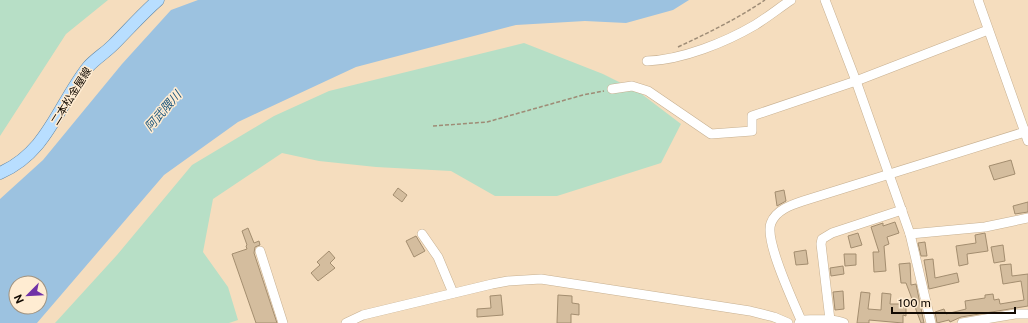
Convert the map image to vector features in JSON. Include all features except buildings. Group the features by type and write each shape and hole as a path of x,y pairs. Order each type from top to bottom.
{"main road":[{"name":"二本松金屋線","path":"0,173 12,168 27,157 51,127 74,86 89,65 112,46 142,14 158,0"}],"street":[{"path":"648,61 707,48 756,25 791,0"},
{"path":"825,0 856,81 910,234 931,323"},
{"path":"844,323 830,320 800,322 769,232 771,223 785,208 803,200 1027,135 978,0"},
{"path":"612,89 632,86 648,91 711,134 752,131 752,116 856,81 988,30"},
{"path":"830,320 821,244 822,239 832,233 902,210"},
{"path":"910,234 985,227 1028,218"},
{"path":"422,234 438,257 453,293"},
{"path":"260,251 283,323"},
{"path":"346,323 363,315 453,293 508,281 541,279 750,311 774,317 788,323"},
{"path":"962,323 1015,314 1028,314"}],"path":[{"path":"676,48 710,32 747,12 765,0"},
{"path":"433,126 487,122 583,95 612,89"}],"green space":[{"path":"0,0 108,0 66,34 0,136"},
{"path":"524,43 603,74 639,92 681,124 661,163 557,196 495,196 451,171 376,167 319,161 282,153 213,199 203,252 228,287 238,320 229,323 55,323 117,255 192,165 274,116 329,91"}],"water":[{"name":"阿武隈川","path":"198,0 689,0 673,10 626,23 585,21 516,25 356,67 238,122 164,175 48,310 48,275 8,275 8,315 44,315 37,323 0,323 0,199 43,160 122,64 171,10"}]}
